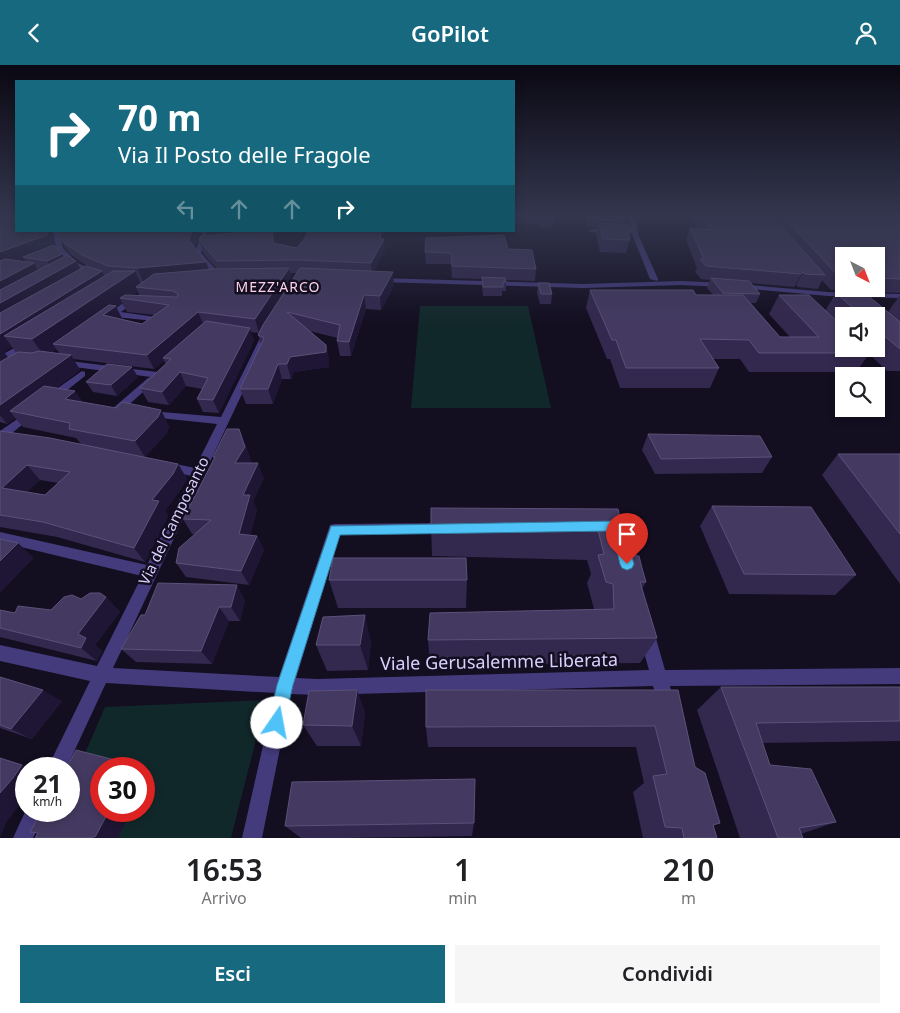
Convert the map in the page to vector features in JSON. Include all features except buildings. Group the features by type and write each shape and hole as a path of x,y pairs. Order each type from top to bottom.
{"street":[{"path":"62,252 72,265 88,275 101,277"},
{"path":"198,252 219,279"},
{"path":"643,252 654,279"},
{"path":"210,279 228,278"},
{"path":"375,280 583,286 700,283 828,294 900,296"},
{"path":"822,287 828,294"},
{"path":"100,324 142,293"},
{"path":"128,303 138,304"},
{"path":"114,314 162,321"},
{"name":"Via del Camposanto","path":"62,757 198,473 258,337 272,323"},
{"path":"2,359 30,341"},
{"path":"2,359 19,360"},
{"path":"49,361 160,372 116,411 222,421"},
{"path":"22,438 2,435 82,374"},
{"path":"159,465 198,473"},
{"path":"252,838 285,685 335,529 461,528"},
{"path":"0,537 150,572"},
{"path":"643,621 670,716"},
{"name":"Viale Gerusalemme Liberata","path":"0,653 100,675 285,685 326,686 900,676"},
{"path":"23,838 31,822"}],"green space":[{"path":"420,306 528,306 551,408 411,408"},
{"path":"266,700 231,838 105,838 113,822 155,822 155,757 90,757 90,760 83,758 105,707"}],"district":[{"name":"MEZZ'ARCO","path":"278,287"}],"route":[{"path":"277,723 285,685 335,529 617,526 627,564"}]}
